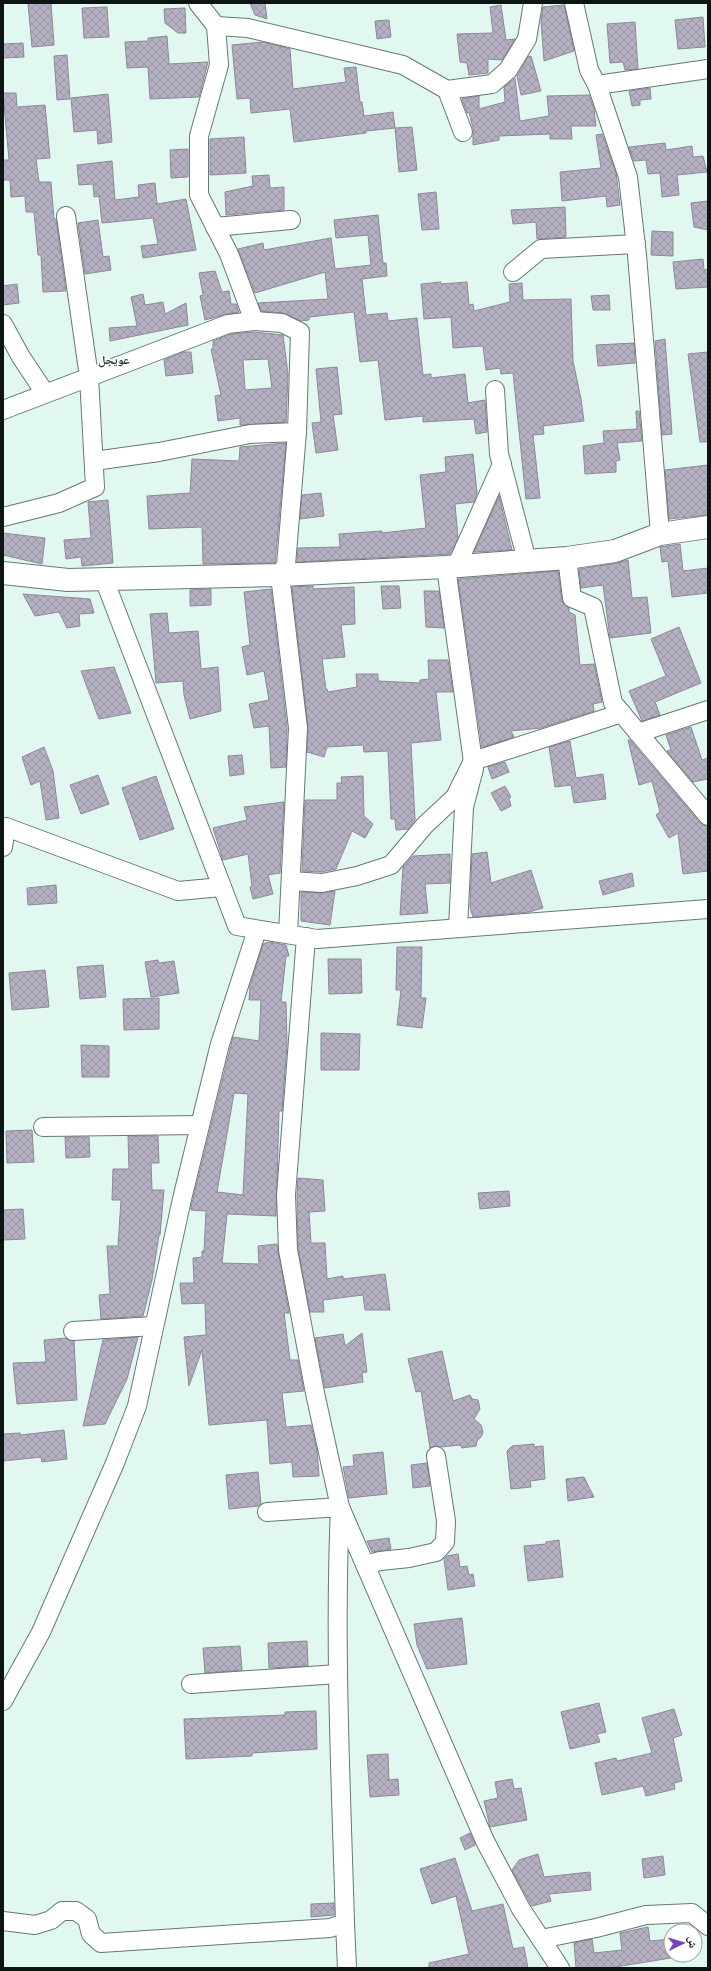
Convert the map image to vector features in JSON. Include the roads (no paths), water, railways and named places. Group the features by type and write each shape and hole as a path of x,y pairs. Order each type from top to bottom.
{"street":[{"path":"198,3 216,26 219,65 199,136 199,195 228,254 254,321"},
{"path":"216,26 248,28 403,65 446,90 492,84 508,70 527,39 533,3"},
{"path":"574,3 589,70 597,85 628,177 636,244 660,534"},
{"path":"597,85 708,69"},
{"path":"446,90 463,132"},
{"path":"3,517 59,503 95,487 89,377 66,216"},
{"path":"215,226 291,220"},
{"path":"513,272 541,249 636,244"},
{"path":"3,410 228,324 254,321 282,323 300,332 297,432 286,565 280,575 298,728 288,934"},
{"path":"3,324 21,357 45,393"},
{"path":"495,390 499,454 527,561"},
{"path":"94,461 159,452 250,434 297,432"},
{"path":"458,928 464,808 474,769 451,567 502,464"},
{"path":"3,572 68,580 280,575 451,567 567,558 615,550 660,534 708,527"},
{"path":"567,558 572,598 593,607 613,703 708,816"},
{"path":"104,579 237,926 317,939 708,909"},
{"path":"638,733 708,710"},
{"path":"290,882 322,883 357,876 391,865 425,825 455,797 472,761 622,713"},
{"path":"3,847 6,827 178,891 222,887"},
{"path":"3,1701 41,1632 115,1463 137,1406 200,1125 220,1044 257,930"},
{"path":"306,937 286,1195 288,1250 315,1393 340,1507 486,1840 521,1909 560,1968"},
{"path":"44,1126 200,1125"},
{"path":"73,1331 154,1326"},
{"path":"365,1565 380,1561 409,1558 436,1552 445,1542 446,1521 436,1456"},
{"path":"267,1512 340,1507"},
{"path":"340,1507 337,1578 338,1674 347,1968"},
{"path":"191,1684 338,1674"},
{"path":"3,1921 35,1925 51,1920 62,1911 76,1911 87,1919 91,1934 101,1943 330,1928 345,1923"},
{"path":"541,1939 596,1928 646,1915 692,1913 708,1926"}],"district":[{"name":"عويجل","path":"114,360"}]}
